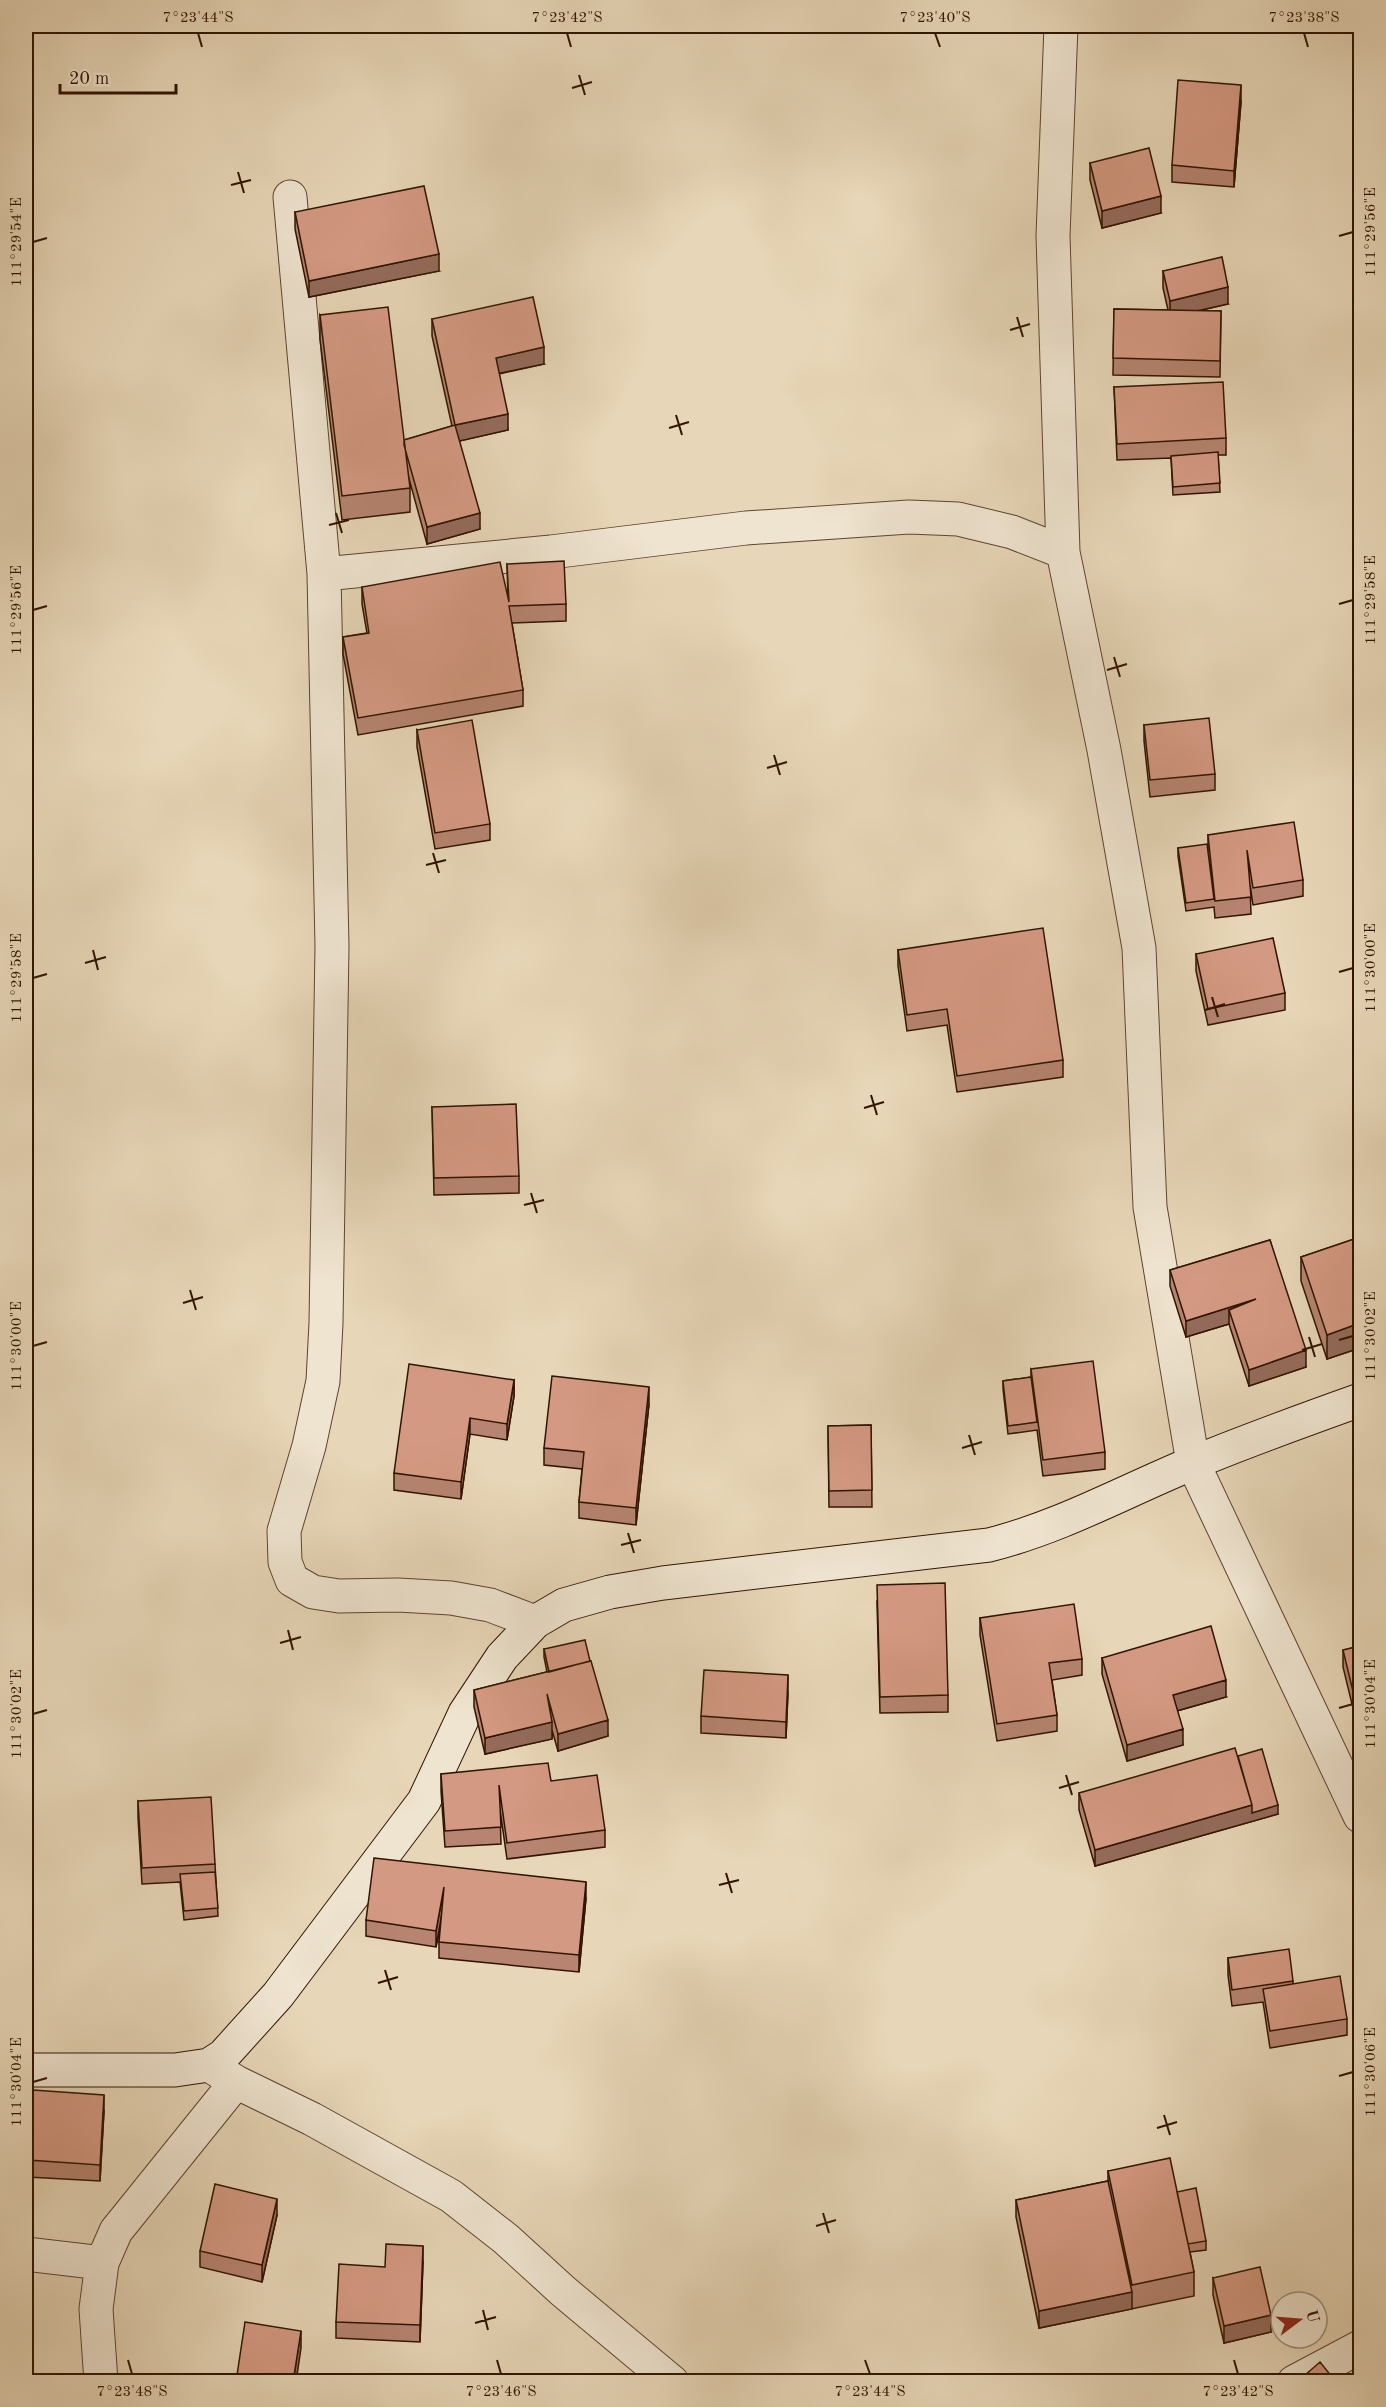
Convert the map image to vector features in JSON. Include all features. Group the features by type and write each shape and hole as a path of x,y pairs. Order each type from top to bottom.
{"street":[{"path":"1061,26 1053,236 1063,552 1104,750 1139,948 1150,1207 1193,1463 1360,1816"},
{"path":"290,197 324,574 332,946 323,1381 309,1446 285,1531 285,1562 292,1580 313,1592 339,1596 398,1595 451,1598 490,1605 535,1622"},
{"path":"324,574 551,552 746,528 909,517 958,519 1012,532 1063,552"},
{"path":"26,2070 175,2070 209,2065 230,2049 278,1995 424,1801 465,1713 502,1657 535,1622 564,1605 610,1592 652,1585 989,1545 1024,1536 1057,1524 1193,1463 1360,1400"},
{"path":"209,2065 236,2082 312,2119 451,2196 506,2239 647,2364 672,2382"},
{"path":"101,2382 96,2309 102,2263 116,2230 236,2082"},
{"path":"26,2254 102,2263"},
{"path":"1294,2382 1360,2347"}],"building":[{"path":"1178,80 1241,85 1234,171 1172,165"},
{"path":"1149,148 1161,196 1102,211 1090,163"},
{"path":"424,186 439,254 309,281 295,212"},
{"path":"1222,257 1228,287 1170,301 1163,271"},
{"path":"533,297 544,347 496,358 508,414 455,425 432,319"},
{"path":"388,307 410,488 342,496 320,315"},
{"path":"1114,309 1221,311 1220,361 1113,358"},
{"path":"1223,382 1226,438 1117,444 1114,387"},
{"path":"455,425 480,513 427,527 404,440"},
{"path":"1218,452 1220,483 1173,487 1171,456"},
{"path":"564,561 566,604 509,606 523,690 358,718 343,637 369,633 362,587 500,562 509,602 507,564"},
{"path":"1209,718 1215,774 1150,780 1144,725"},
{"path":"472,720 490,824 435,833 417,730"},
{"path":"1294,822 1303,880 1253,888 1247,850 1251,897 1215,901 1208,835"},
{"path":"1207,844 1214,899 1186,903 1178,848"},
{"path":"1043,928 1063,1060 957,1076 947,1009 907,1015 898,950"},
{"path":"1273,938 1285,993 1208,1009 1196,954"},
{"path":"516,1104 519,1176 434,1178 432,1107"},
{"path":"1360,1237 1360,1323 1327,1335 1301,1257"},
{"path":"1270,1240 1306,1350 1249,1370 1229,1310 1256,1299 1186,1321 1170,1270"},
{"path":"1093,1361 1105,1452 1043,1460 1031,1369"},
{"path":"409,1364 514,1380 507,1424 470,1418 461,1482 394,1473"},
{"path":"552,1376 649,1387 636,1508 579,1502 584,1452 544,1448"},
{"path":"1031,1377 1037,1422 1008,1426 1003,1381"},
{"path":"871,1425 872,1490 829,1491 828,1426"},
{"path":"945,1583 948,1695 880,1697 877,1585"},
{"path":"1074,1604 1082,1659 1049,1663 1057,1715 997,1724 980,1618"},
{"path":"1211,1626 1226,1680 1173,1695 1183,1729 1127,1745 1102,1658"},
{"path":"585,1640 590,1661 549,1672 544,1649"},
{"path":"1360,1646 1360,1716 1359,1716 1343,1650"},
{"path":"591,1661 608,1720 558,1734 547,1694 552,1722 485,1738 474,1690"},
{"path":"704,1670 788,1675 786,1722 701,1716"},
{"path":"1235,1748 1252,1805 1095,1850 1079,1793"},
{"path":"1262,1749 1278,1805 1252,1813 1252,1805 1238,1756"},
{"path":"548,1763 551,1781 597,1775 605,1830 507,1843 499,1785 501,1827 445,1831 441,1774"},
{"path":"211,1797 215,1864 142,1868 138,1801"},
{"path":"374,1858 586,1882 579,1955 439,1942 444,1887 436,1931 366,1920"},
{"path":"215,1872 218,1908 184,1911 180,1874"},
{"path":"1289,1949 1293,1981 1232,1990 1228,1958"},
{"path":"1340,1976 1347,2019 1270,2031 1263,1989"},
{"path":"33,2090 104,2095 100,2165 28,2160"},
{"path":"1170,2158 1194,2272 1132,2285 1108,2171"},
{"path":"1108,2181 1132,2292 1039,2311 1016,2200"},
{"path":"215,2184 277,2199 262,2265 200,2251"},
{"path":"1196,2188 1206,2241 1188,2244 1177,2192"},
{"path":"386,2244 423,2246 420,2325 336,2322 339,2264 385,2267"},
{"path":"1260,2267 1269,2315 1224,2326 1213,2278"},
{"path":"245,2322 301,2331 293,2382 236,2382"},
{"path":"1320,2362 1336,2382 1297,2382"}]}
